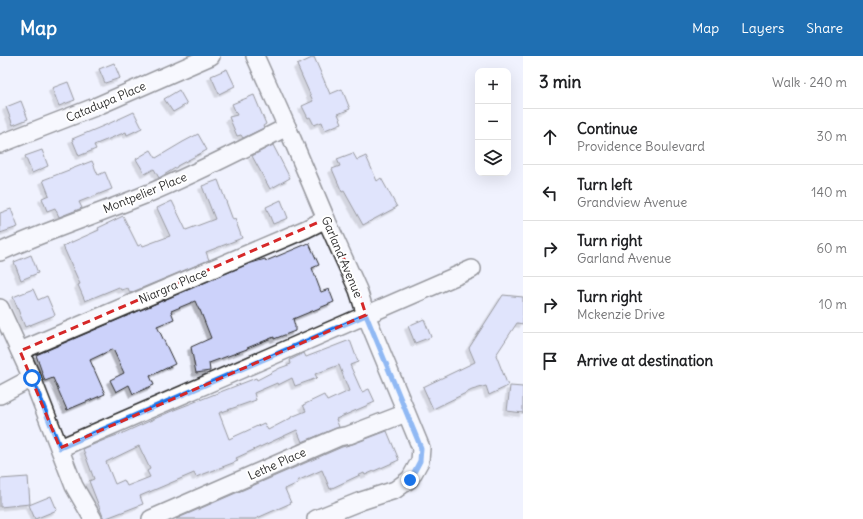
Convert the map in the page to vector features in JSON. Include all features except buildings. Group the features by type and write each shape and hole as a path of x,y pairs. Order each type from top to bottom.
{"street":[{"name":"Catadupa Place","path":"0,144 95,107 210,56"},
{"name":"Garland Avenue","path":"255,56 358,290 366,315 421,448 420,461 410,480 395,490 361,501 316,519"},
{"name":"Montpelier Place","path":"0,252 178,181 287,127"},
{"name":"Niargra Place","path":"20,351 299,232 326,219"},
{"path":"60,448 472,268"},
{"path":"0,308 32,378 74,486 93,519"},
{"path":"0,395 32,378"},
{"name":"Lethe Place","path":"151,519 339,437 349,435 406,413"}],"highlighted area":[{"path":"326,219 358,290 366,315 60,448 20,351"}],"route":[{"path":"32,378 60,448 366,315 421,448 420,461 410,480"}]}
